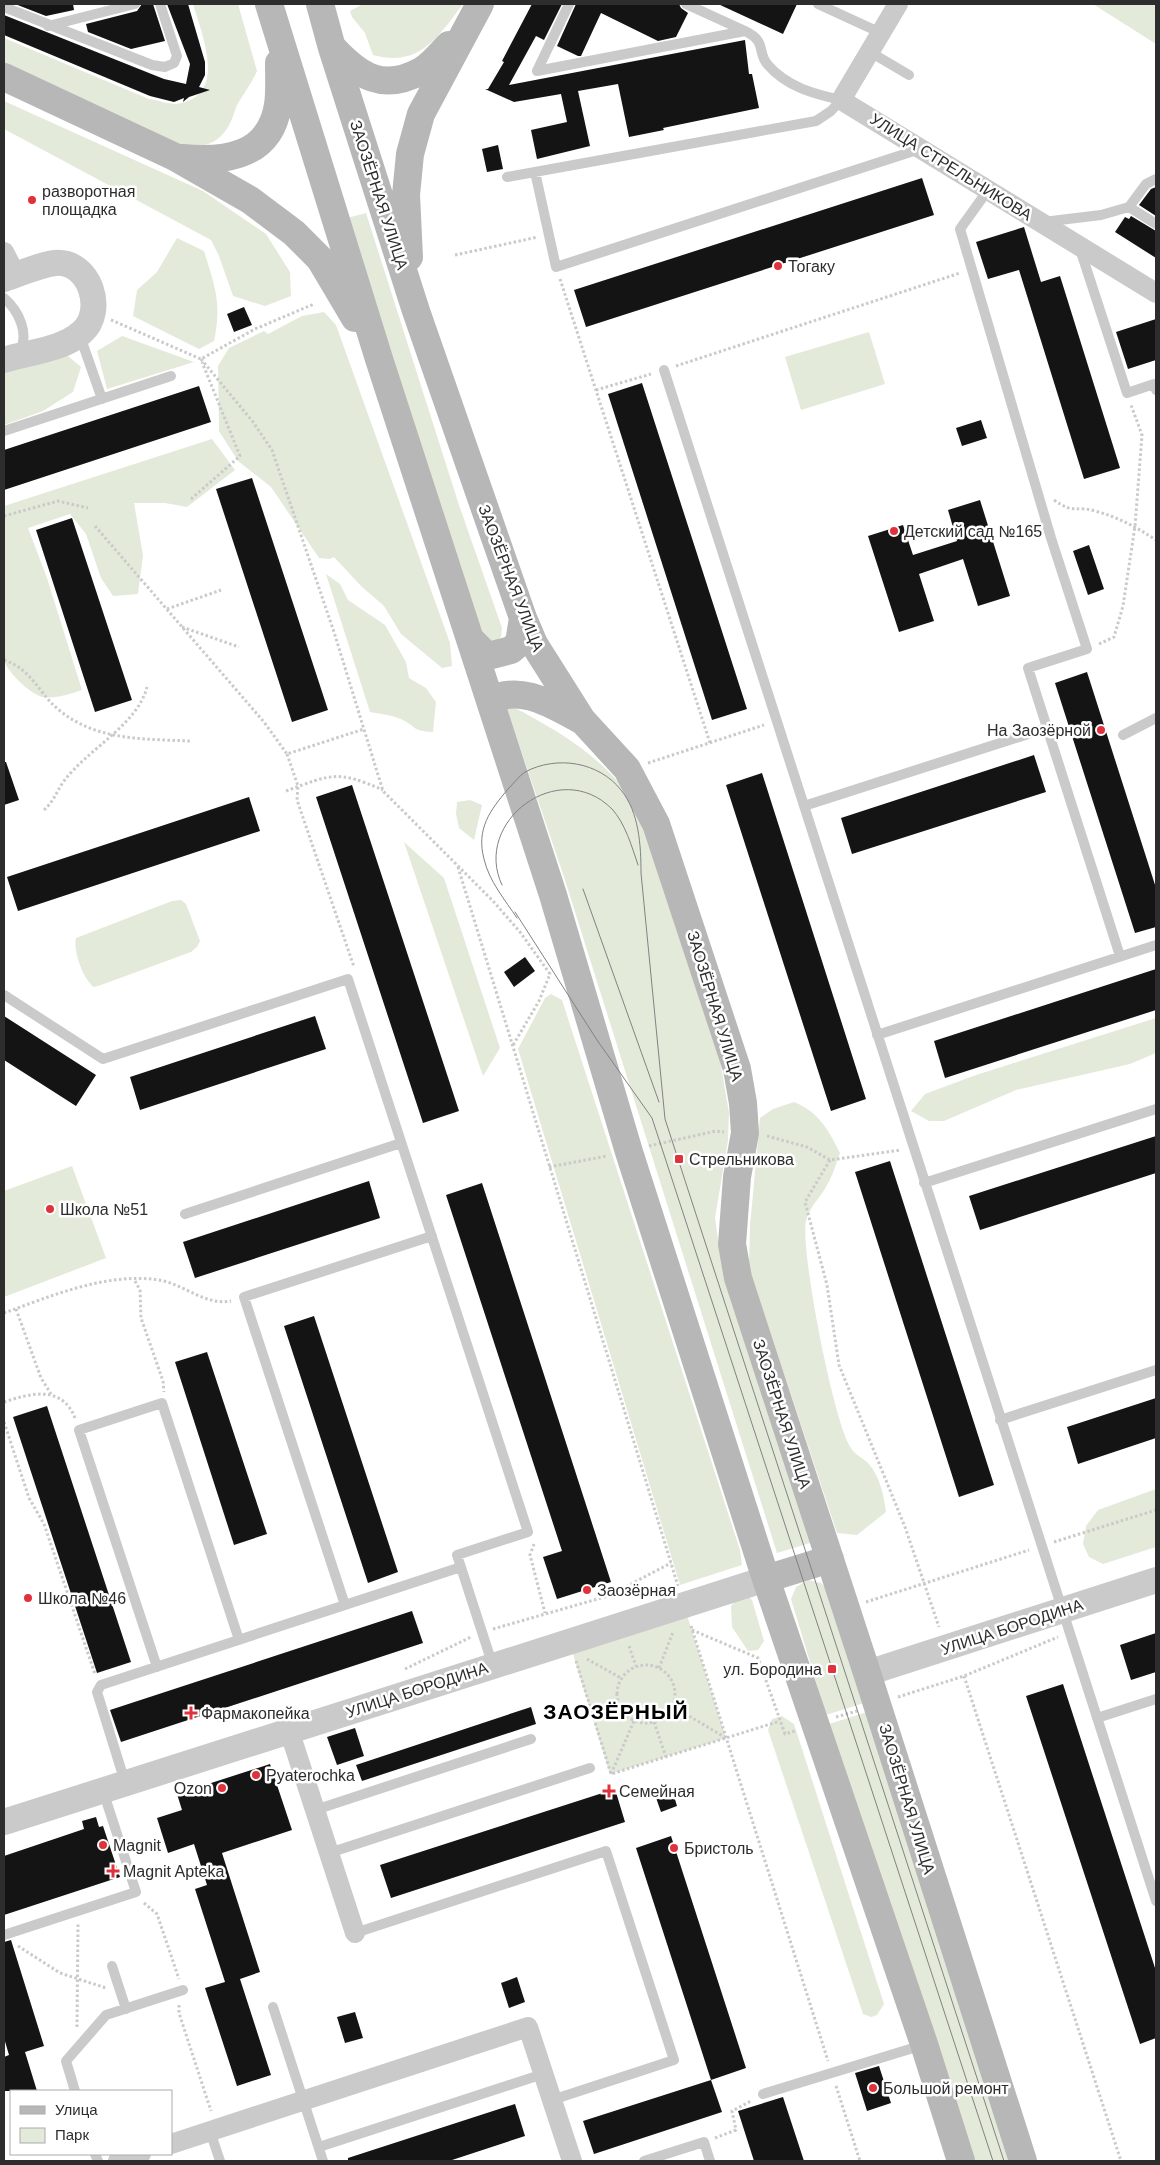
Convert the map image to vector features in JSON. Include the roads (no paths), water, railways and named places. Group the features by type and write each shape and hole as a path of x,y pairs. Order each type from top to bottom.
{"main road":[{"path":"269,4 379,359 553,895 629,1152 766,1579 924,2044 961,2161"},
{"name":"ЗАОЗЁРНАЯ УЛИЦА","path":"320,4 332,48 416,311 534,644 582,720 627,770 656,824 734,1060 743,1103 745,1133 737,1177 732,1226 732,1244 738,1278 868,1673 1023,2161"},
{"path":"416,311 408,241 406,195 410,154 421,114 463,32 480,4"},
{"path":"332,48 350,66 364,76 385,81 402,79 422,71 463,32"},
{"path":"175,157 210,160 231,158 253,148 269,131 278,106 279,40"},
{"path":"4,77 175,157 250,200 294,233 320,259 379,359"},
{"path":"470,639 484,653 492,655 511,650 519,643 524,618"},
{"path":"490,701 498,696 517,694 554,706 582,720"},
{"name":"УЛИЦА БОРОДИНА","path":"766,1579 830,1559"}],"street":[{"path":"841,100 898,4"},
{"name":"УЛИЦА СТРЕЛЬНИКОВА","path":"841,100 1156,293"},
{"path":"4,252 10,277 55,263 70,265 79,271 86,278 93,298 94,313 91,322 79,335 68,342 10,358"},
{"name":"УЛИЦА БОРОДИНА","path":"4,1822 493,1666 680,1615 766,1579"},
{"name":"УЛИЦА БОРОДИНА","path":"868,1673 946,1648 1065,1622 1156,1580"},
{"path":"289,1730 355,1933"},
{"path":"172,2144 528,2028 572,2161"},
{"path":"118,2161 138,2155"}],"lane":[{"path":"48,26 135,4"},
{"path":"4,7 48,26 152,65 165,67 174,63 177,56 160,4"},
{"path":"569,4 536,71 745,31"},
{"path":"507,177 816,121 831,111 841,100 809,92 782,78 766,63 762,46 755,36 686,4"},
{"path":"818,4 881,33"},
{"path":"870,52 909,75"},
{"path":"535,172 556,267 921,149"},
{"path":"1040,222 1101,215 1128,207 1146,184 1156,179"},
{"path":"988,190 960,229 1036,487 1087,649 1028,668 1120,956"},
{"path":"1128,207 1156,224"},
{"path":"1079,246 1127,393 1154,384 1156,390"},
{"path":"4,298 17,313 21,324 23,341 10,358"},
{"path":"79,335 102,399"},
{"path":"664,370 1156,1901"},
{"path":"4,431 171,376"},
{"path":"1123,735 1156,718"},
{"path":"804,806 1047,728"},
{"path":"877,1035 1156,945"},
{"path":"4,995 103,1059 348,979 528,1532 457,1555 493,1666"},
{"path":"924,1183 1156,1108"},
{"path":"185,1214 401,1143"},
{"path":"345,1605 244,1297 432,1236"},
{"path":"1000,1420 1156,1370"},
{"path":"157,1667 80,1430 162,1403 239,1640"},
{"path":"6,1934 136,1892 114,1787 97,1692 99,1687 461,1567"},
{"path":"1097,1718 1156,1699"},
{"path":"315,1810 531,1739"},
{"path":"329,1853 590,1768"},
{"path":"355,1933 606,1851 674,2060 552,2100"},
{"path":"112,1966 126,2009"},
{"path":"75,2090 66,2060 106,2015 182,1990"},
{"path":"273,2007 323,2161"},
{"path":"763,2094 924,2044"},
{"path":"319,2147 543,2074"},
{"path":"210,2131 220,2161"},
{"path":"644,2161 704,2142 710,2161"}],"tram line":[{"path":"517,918 493,883 486,867 482,848 483,829 486,820 502,796 521,775 537,767 550,764 577,764 601,773 612,780 627,799 632,808 638,829 665,1119 1004,2161"},
{"path":"502,885 496,861 499,839 510,819 526,804 546,793 568,790 591,794 612,809 631,843 638,865"},
{"path":"583,889 659,1102"},
{"path":"515,912 597,1040 652,1118 993,2161"}],"place":[{"name":"разворотная площадка","path":"32,200"},
{"name":"Тогаку","path":"778,266"},
{"name":"Детский сад №165","path":"894,531"},
{"name":"На Заозёрной","path":"1101,730"},
{"name":"Стрельникова","path":"679,1159"},
{"name":"Школа №51","path":"50,1209"},
{"name":"Заозёрная","path":"587,1590"},
{"name":"Школа №46","path":"28,1598"},
{"name":"ул. Бородина","path":"832,1669"},
{"name":"Фармакопейка","path":"191,1713"},
{"name":"Pyaterochka","path":"256,1775"},
{"name":"Ozon","path":"222,1788"},
{"name":"Семейная","path":"609,1791"},
{"name":"Magnit","path":"103,1845"},
{"name":"Бристоль","path":"674,1848"},
{"name":"Magnit Apteka","path":"113,1871"},
{"name":"Большой ремонт","path":"873,2088"}],"district":[{"name":"ЗАОЗЁРНЫЙ","path":"616,1711"}]}
